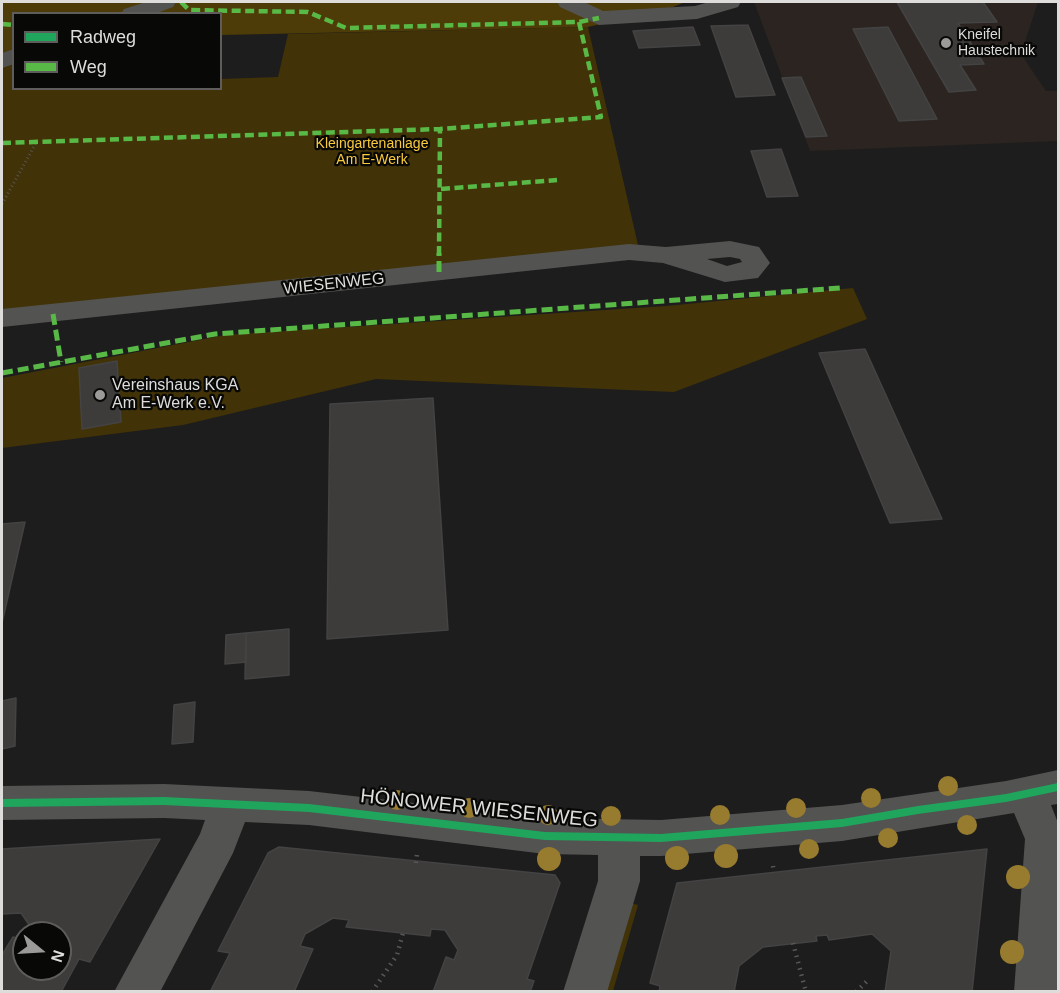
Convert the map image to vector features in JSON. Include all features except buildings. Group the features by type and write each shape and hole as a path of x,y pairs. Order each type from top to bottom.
{"street":[{"path":"138,12 165,2"},
{"path":"568,2 598,18 697,12 730,2"},
{"name":"WIESENWEG","path":"2,318 628,252 666,255"},
{"path":"1036,992 1045,838 1042,791"},
{"name":"HÖNOWER WIESENWEG","path":"2,803 153,801 309,808 545,836 661,838 842,823 1042,791"},
{"path":"136,992 218,840 231,804"},
{"path":"585,992 619,881 619,838"}],"path":[{"path":"2,204 36,143"},
{"path":"416,863 417,854"},
{"path":"773,866 774,872"},
{"path":"372,992 397,955 403,933"},
{"path":"793,944 806,992"},
{"path":"856,992 867,981"}],"shaded area":[{"path":"2,2 154,2 147,5 183,2 685,2 673,7 588,27 222,35 222,12 12,12 12,64 2,69"},
{"path":"754,2 1038,2 1021,54 1046,91 1058,91 1058,141 810,151"}],"green space":[{"name":"Kleingartenanlage Am E-Werk","path":"588,27 638,245 2,313 2,69 12,64 12,90 222,90 222,79 278,77 288,34"},
{"path":"853,288 867,319 674,392 376,379 183,425 2,448 2,378 225,335 666,306"},
{"path":"630,903 638,905 613,991 604,992"}],"marked path":[{"path":"181,2 189,10 308,12 346,28 579,22 599,18"},
{"path":"2,143 440,129 601,117 579,22"},
{"path":"2,24 12,25"},
{"path":"439,272 440,129"},
{"path":"441,189 557,180"},
{"path":"2,373 215,334 840,288"},
{"path":"53,314 61,362"}],"cycle path":[{"path":"2,803 164,801 309,808 545,836 661,838 842,823 1006,798 1058,787"}],"place":[{"name":"Kneifel Haustechnik","path":"946,43"},
{"name":"Vereinshaus KGA Am E-Werk e.V.","path":"100,395"}]}
